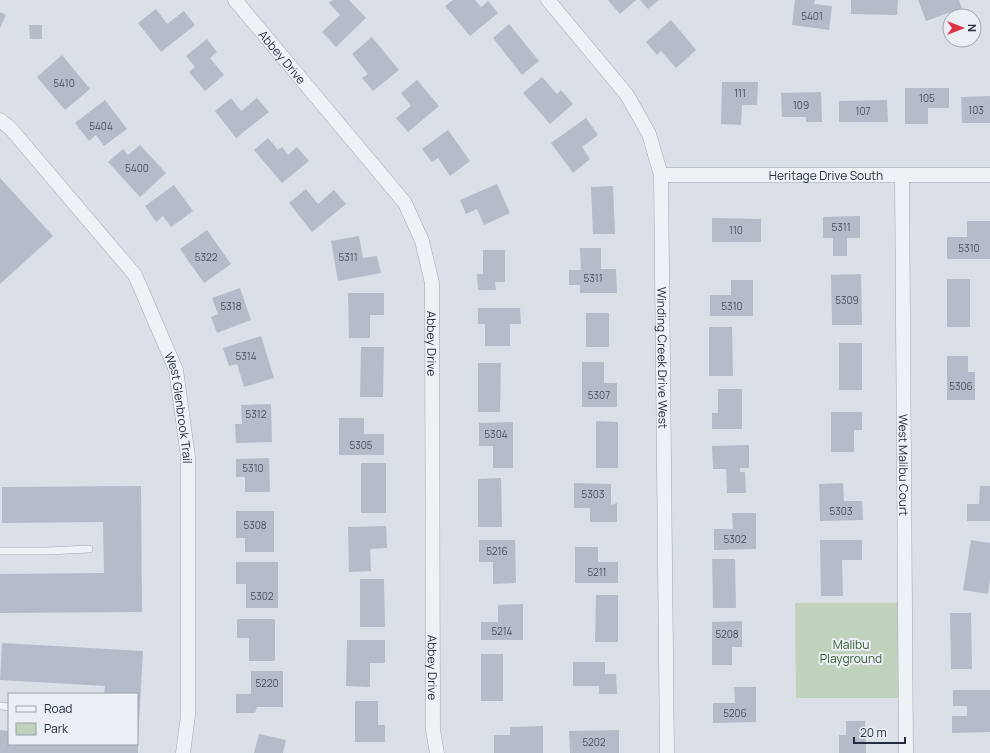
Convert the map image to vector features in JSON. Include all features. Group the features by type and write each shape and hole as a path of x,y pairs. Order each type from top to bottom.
{"street":[{"name":"Abbey Drive","path":"234,0 405,203 422,241 432,283 433,730 437,753"},
{"name":"Winding Creek Drive West","path":"548,0 627,95 649,134 661,175 668,753"},
{"name":"West Glenbrook Trail","path":"0,120 11,129 135,275 176,370 188,457 188,716 183,753"},
{"name":"Heritage Drive South","path":"661,175 990,175"},
{"name":"West Malibu Court","path":"902,176 906,753"}],"lane":[{"path":"0,551 48,552 89,548"}],"green space":[{"name":"Malibu Playground","path":"795,603 906,603 906,698 796,698"}],"building":[{"path":"333,0 349,0 366,18 336,47 322,32 340,15 329,3"},
{"path":"453,0 475,0 481,7 488,1 498,13 470,36 445,6"},
{"path":"608,0 636,0 620,14"},
{"path":"640,0 659,0 648,9"},
{"path":"795,0 815,0 814,4 832,6 829,30 792,25"},
{"path":"851,0 898,0 897,15 851,14"},
{"path":"918,0 959,0 962,8 942,8 942,15 926,21"},
{"path":"156,9 167,24 184,11 195,25 161,52 138,23"},
{"path":"0,12 6,15 0,28"},
{"path":"671,20 696,50 676,68 661,51 657,55 646,42"},
{"path":"509,24 539,61 522,75 493,38"},
{"path":"29,25 42,25 42,39 30,39"},
{"path":"372,37 399,70 373,91 362,78 368,74 352,54"},
{"path":"207,39 217,52 210,58 224,75 205,91 189,72 195,67 186,56"},
{"path":"62,55 90,89 65,110 37,77"},
{"path":"542,77 557,94 561,90 573,104 550,124 523,93"},
{"path":"417,80 439,106 408,132 396,118 411,106 401,93"},
{"path":"722,82 758,82 757,105 742,105 741,125 721,124"},
{"path":"905,88 949,88 949,108 928,108 928,124 905,124"},
{"path":"821,92 822,122 806,122 806,117 782,117 781,93"},
{"path":"990,96 990,123 962,123 961,97"},
{"path":"231,98 241,111 257,98 269,112 236,138 215,111"},
{"path":"105,100 127,129 104,146 96,135 89,141 75,123"},
{"path":"887,100 888,122 839,122 839,101"},
{"path":"586,118 598,135 582,147 590,159 573,173 551,143"},
{"path":"448,130 470,161 450,176 438,158 432,162 422,149"},
{"path":"268,138 278,150 282,147 288,155 297,147 309,161 282,183 254,150"},
{"path":"140,145 166,173 140,197 108,162 123,149 128,155"},
{"path":"0,178 53,236 0,284"},
{"path":"497,184 510,213 484,225 477,209 466,214 460,200"},
{"path":"174,185 193,211 171,227 163,216 156,222 145,206"},
{"path":"613,186 615,234 593,234 591,187"},
{"path":"306,189 318,204 334,190 346,204 312,232 289,203"},
{"path":"860,216 860,238 847,238 847,256 833,256 833,238 823,238 823,217"},
{"path":"712,218 761,219 761,242 712,242"},
{"path":"967,221 990,221 990,259 947,259 947,237 967,237"},
{"path":"207,230 231,264 204,283 180,249"},
{"path":"359,236 363,258 377,256 381,273 338,281 331,241"},
{"path":"580,248 601,248 601,269 616,269 617,293 580,293 580,285 569,285 569,270 581,270"},
{"path":"483,250 505,250 505,282 495,282 496,290 478,290 477,274 483,274"},
{"path":"861,274 862,325 832,325 831,275"},
{"path":"947,279 970,279 970,327 947,327"},
{"path":"731,280 753,280 753,316 710,316 710,295 731,295"},
{"path":"240,288 251,320 217,333 211,317 218,314 212,298"},
{"path":"348,293 384,293 384,315 370,315 370,338 349,338"},
{"path":"478,308 520,308 521,324 510,324 510,346 485,346 485,324 478,324"},
{"path":"586,313 609,313 609,347 586,347"},
{"path":"709,327 732,327 733,376 709,376"},
{"path":"261,336 274,378 244,387 237,364 229,366 223,348"},
{"path":"839,343 862,343 862,390 839,390"},
{"path":"361,347 384,347 383,397 360,397"},
{"path":"947,356 968,356 968,372 975,372 975,400 947,400"},
{"path":"582,362 604,362 604,383 617,383 617,407 582,407"},
{"path":"478,363 501,363 500,412 478,412"},
{"path":"718,389 742,389 742,429 712,429 712,413 718,413"},
{"path":"271,404 272,442 236,443 235,424 242,424 241,405"},
{"path":"831,412 862,412 862,430 854,430 854,452 831,452"},
{"path":"339,418 364,418 364,434 384,434 384,455 339,455"},
{"path":"596,421 618,422 618,468 596,468"},
{"path":"513,422 513,468 493,468 493,446 479,446 479,423"},
{"path":"749,445 749,468 740,468 740,472 745,472 746,493 727,493 726,469 713,469 712,446"},
{"path":"269,458 270,492 245,492 245,477 236,477 236,459"},
{"path":"361,463 386,463 386,513 361,513"},
{"path":"501,478 502,527 478,527 478,479"},
{"path":"574,483 611,484 611,505 617,503 617,522 590,522 590,508 574,508"},
{"path":"843,483 844,501 862,501 863,520 820,521 819,484"},
{"path":"141,486 142,612 0,613 0,574 104,573 103,522 2,523 2,487"},
{"path":"980,486 990,486 990,521 967,521 967,504 979,504"},
{"path":"236,511 274,511 274,552 245,552 245,538 236,538"},
{"path":"732,513 756,513 756,549 714,550 714,529 733,529"},
{"path":"386,526 387,548 370,549 371,571 349,572 348,527"},
{"path":"479,540 515,540 516,583 493,584 493,562 479,562"},
{"path":"820,540 862,540 862,560 842,560 843,596 821,596"},
{"path":"971,540 990,543 990,579 988,594 963,590"},
{"path":"575,547 598,547 598,562 618,562 618,583 575,583"},
{"path":"712,559 735,559 736,608 713,608"},
{"path":"236,562 278,562 278,608 246,608 246,584 236,584"},
{"path":"360,579 384,579 385,627 360,627"},
{"path":"596,595 618,595 618,642 595,642"},
{"path":"523,604 523,640 481,640 481,622 498,622 498,605"},
{"path":"950,613 971,613 972,669 951,669"},
{"path":"237,619 275,619 275,661 249,661 249,638 237,638"},
{"path":"742,621 742,647 732,647 732,665 712,665 712,622"},
{"path":"347,640 385,640 385,663 370,663 370,687 346,686"},
{"path":"2,643 143,651 138,741 138,693 104,693 105,686 0,680"},
{"path":"481,654 503,654 503,701 481,701"},
{"path":"573,662 605,662 605,674 616,674 617,694 599,694 599,686 573,686"},
{"path":"251,671 283,671 283,707 257,707 255,713 236,713 236,694 251,694"},
{"path":"734,687 756,687 756,722 713,723 713,703 735,703"},
{"path":"953,690 990,690 990,732 952,733 952,716 967,716 967,706 953,706"},
{"path":"355,701 378,701 378,725 385,725 385,742 355,742"},
{"path":"846,721 865,721 866,753 839,753 839,735 846,735"},
{"path":"543,726 543,753 494,753 494,735 510,735 510,727"},
{"path":"0,730 8,731 8,745 138,745 138,753 0,753"},
{"path":"619,730 619,753 570,753 569,731"},
{"path":"259,734 286,740 283,753 254,753"}]}
